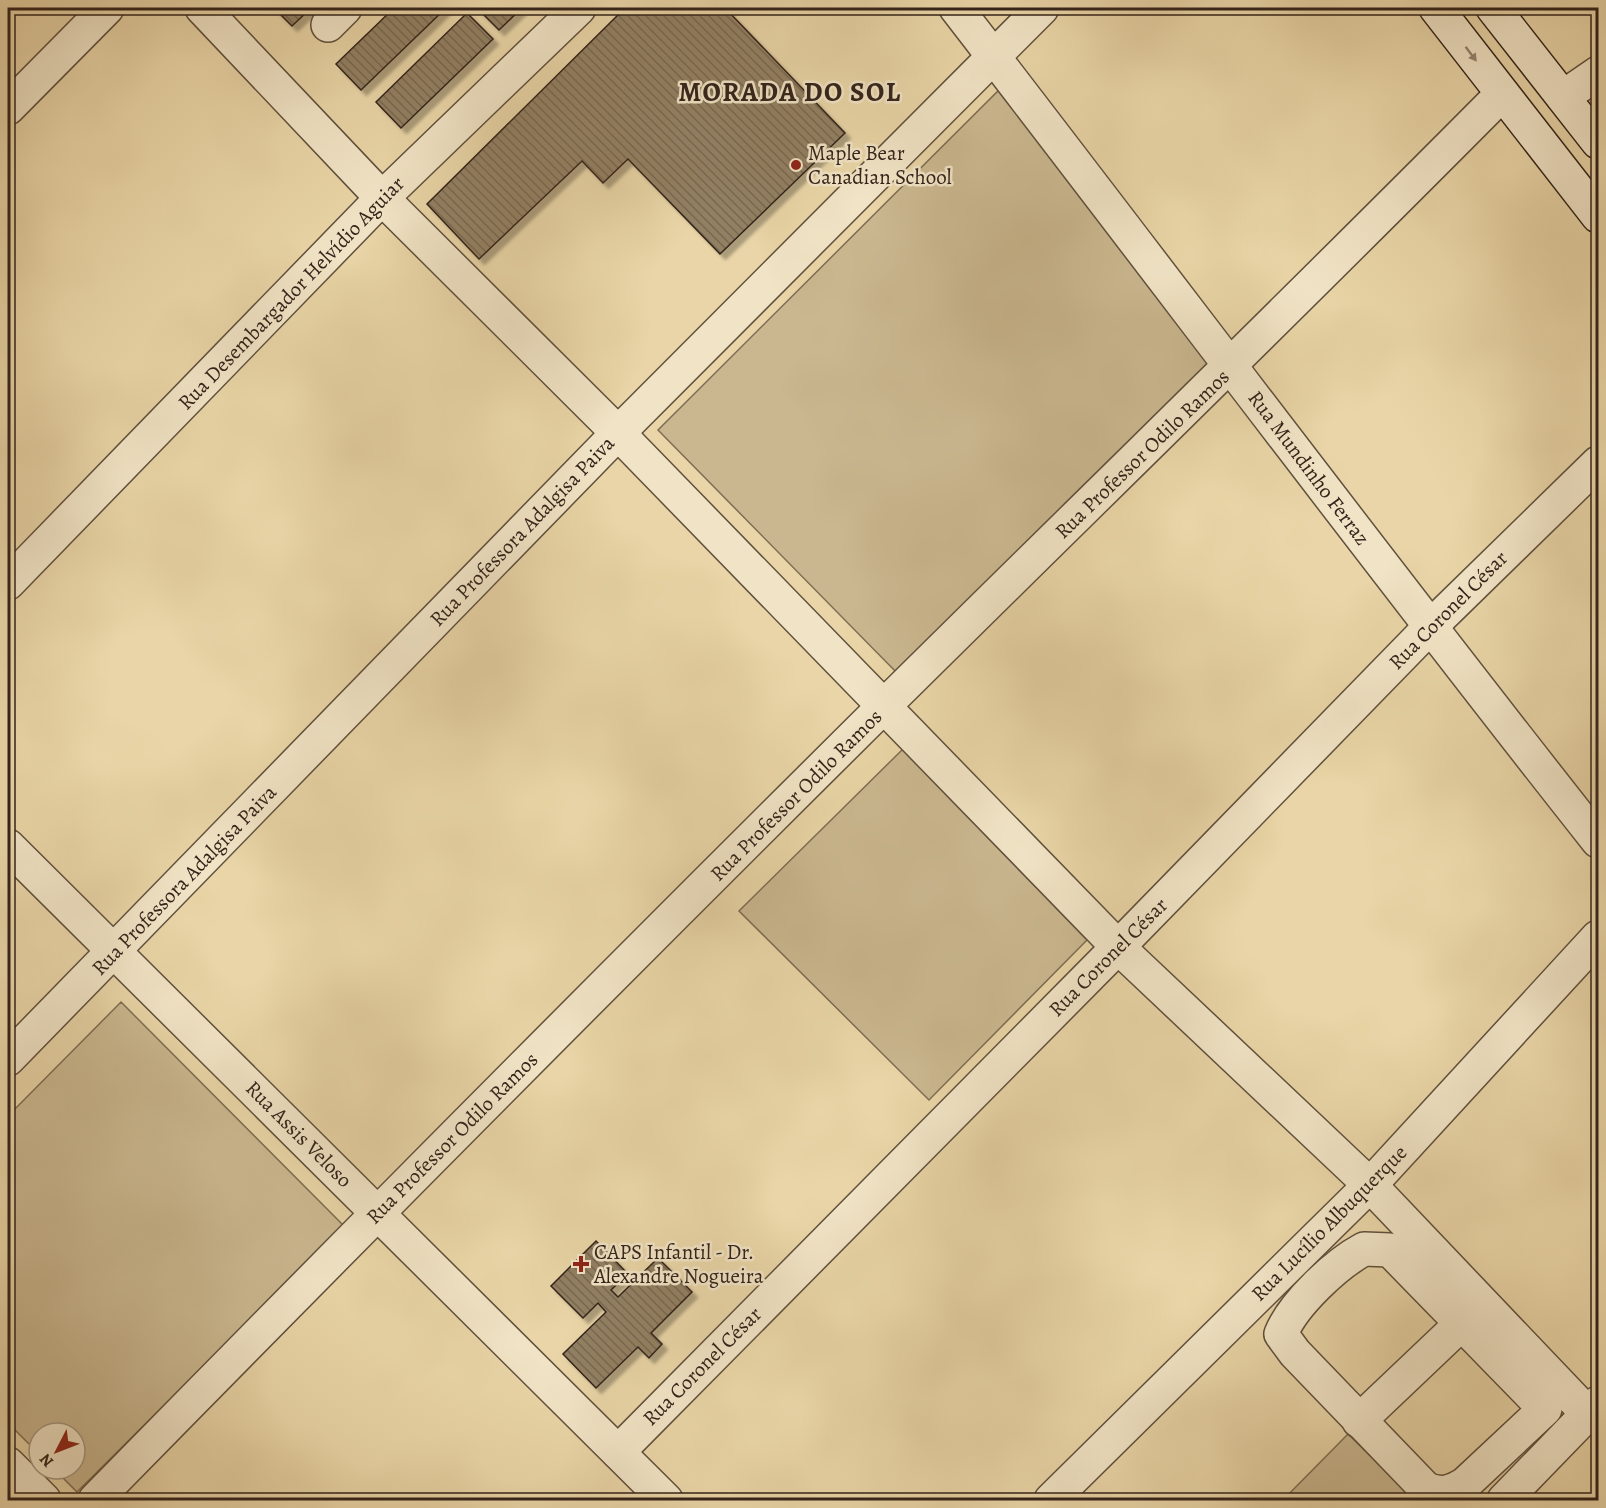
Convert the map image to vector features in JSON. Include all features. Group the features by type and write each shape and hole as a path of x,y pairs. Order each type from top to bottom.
{"street":[{"path":"8,108 107,8"},
{"path":"202,8 382,198 618,433 1118,947 1370,1185 1585,1417"},
{"name":"Rua Desembargador Helvídio Aguiar","path":"8,583 382,198 579,8"},
{"name":"Rua Mundinho Ferraz","path":"956,8 1232,366 1429,628 1599,841"},
{"name":"Rua Professora Adalgisa Paiva","path":"8,1059 618,433 1042,8"},
{"path":"1436,8 1599,216"},
{"path":"1492,8 1599,142"},
{"path":"1563,97 1599,73"},
{"name":"Rua Professor Odilo Ramos","path":"95,1500 378,1212 884,706 1232,366 1502,94"},
{"name":"Rua Coronel César","path":"618,1452 1118,947 1429,628 1599,463"},
{"name":"Rua Assis Veloso","path":"8,846 666,1500"},
{"name":"Rua Lucílio Albuquerque","path":"1051,1500 1370,1185 1599,937"},
{"path":"1545,1409 1465,1484 1452,1492 1440,1494 1426,1489 1295,1353 1281,1334 1287,1319 1336,1268 1364,1249 1390,1250 1460,1325 1545,1409 1585,1417"},
{"path":"1359,1421 1460,1325"},
{"path":"1504,1500 1585,1417"},
{"path":"8,1464 44,1500"}],"shaded area":[{"path":"999,90 1215,363 899,675 658,430"},
{"path":"903,749 1087,940 929,1100 739,911"},
{"path":"121,1002 344,1226 77,1492 66,1481 87,1481 87,1421 27,1421 27,1442 8,1423 8,1116"},
{"path":"1348,1434 1415,1500 1283,1500"}],"building":[{"path":"274,8 311,8 292,26"},
{"path":"394,8 446,8 361,90 336,64"},
{"path":"477,8 522,8 499,30"},
{"name":"Maple Bear Canadian School","path":"625,8 725,8 845,133 720,254 628,159 603,183 582,161 479,259 427,204"},
{"path":"467,13 493,39 401,128 376,102"},
{"path":"596,1241 628,1274 611,1290 618,1297 658,1258 692,1292 651,1333 662,1344 649,1358 638,1347 596,1388 563,1354 606,1312 598,1303 583,1318 551,1286"}],"place":[{"name":"Maple Bear Canadian School","path":"796,165"},
{"name":"CAPS Infantil - Dr. Alexandre Nogueira","path":"581,1264"}],"district":[{"name":"MORADA DO SOL","path":"790,92"}]}
